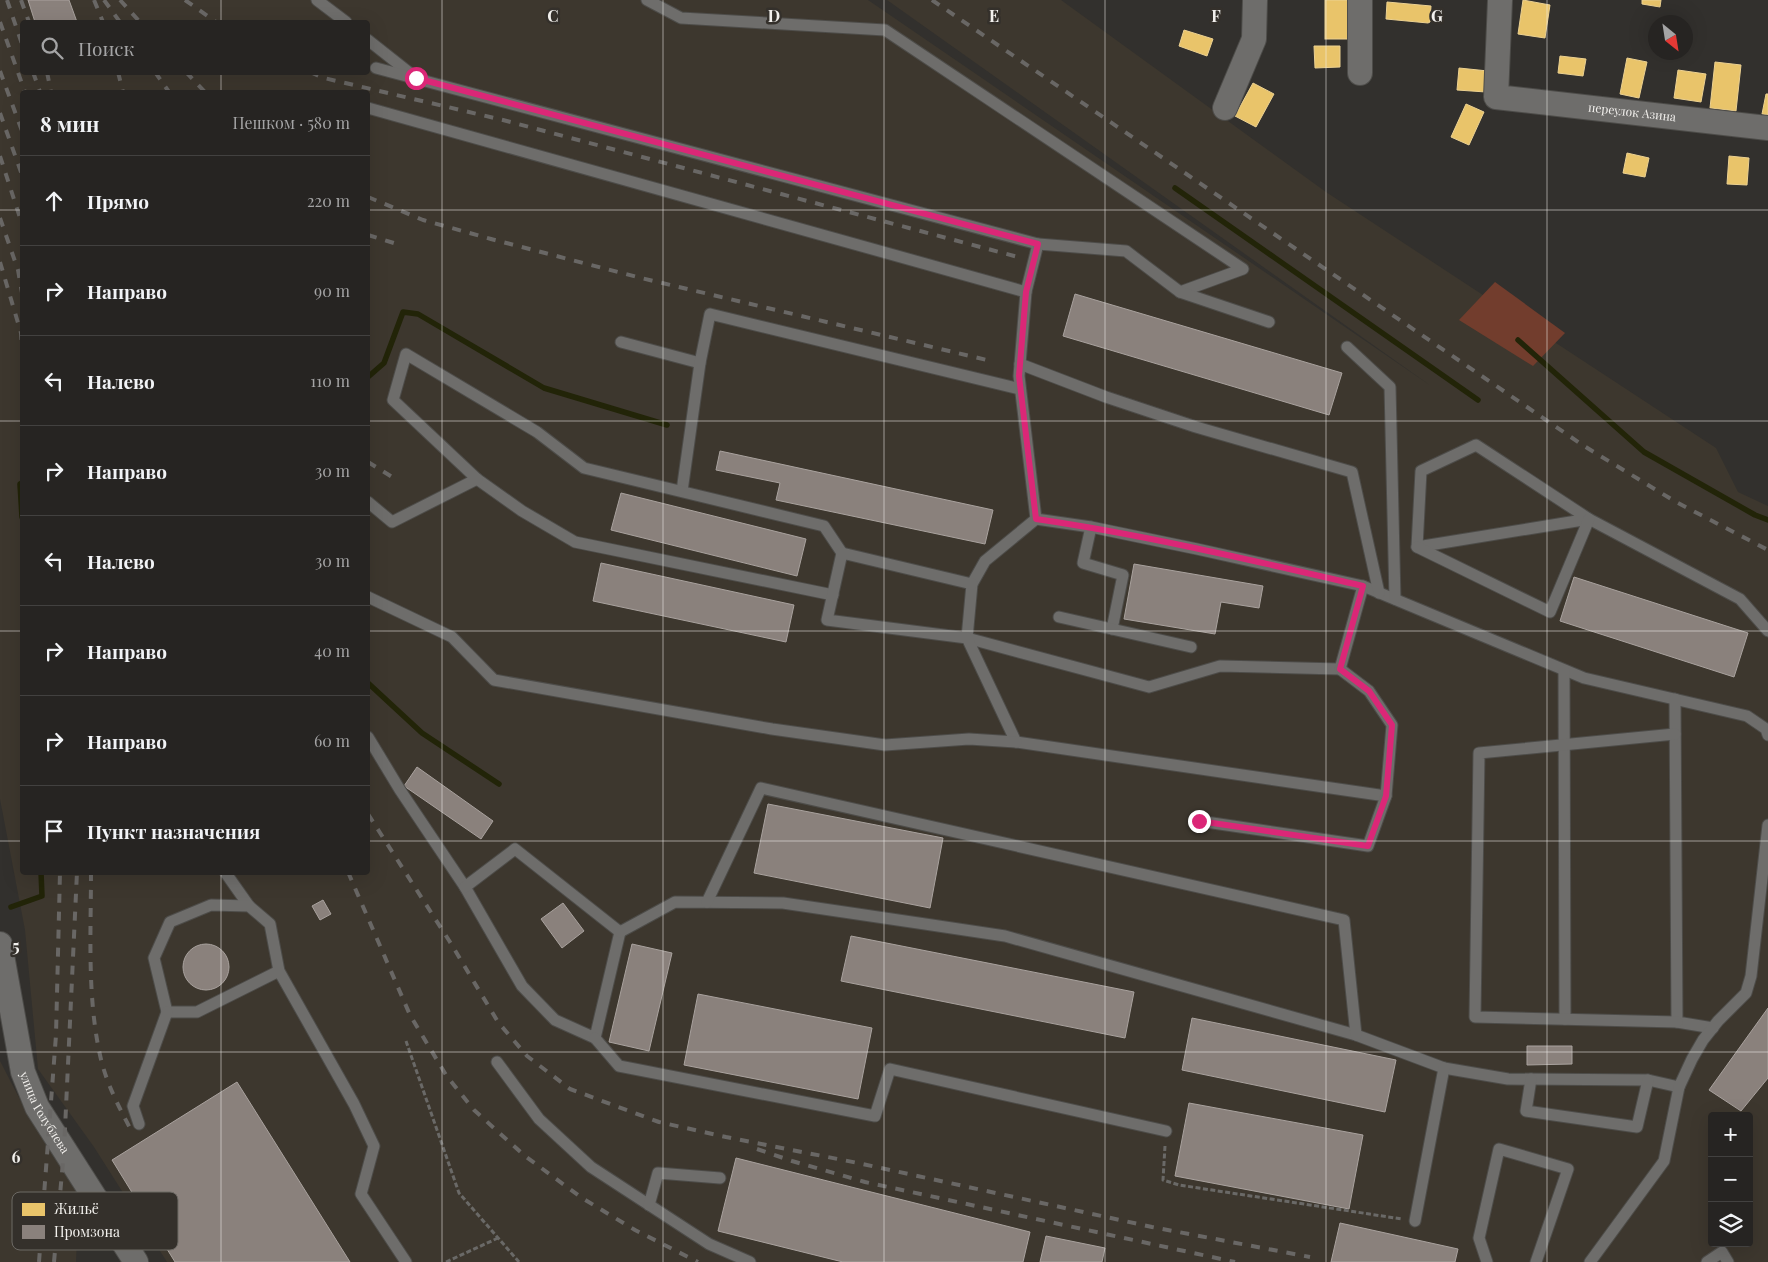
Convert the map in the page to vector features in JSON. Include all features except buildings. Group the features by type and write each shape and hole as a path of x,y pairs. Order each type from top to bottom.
{"street":[{"path":"1225,108 1254,39 1255,0"},
{"path":"1360,0 1360,73"},
{"name":"переулок Азина","path":"1500,0 1496,97 1768,128"},
{"name":"улица Голублева","path":"0,944 23,1072 37,1107 91,1192"},
{"name":"улица Голублева","path":"128,1250 136,1262"}],"lane":[{"path":"317,0 343,20"},
{"path":"647,0 681,18 885,30 1243,269 1180,292"},
{"path":"370,42 416,78"},
{"path":"376,68 1038,244 1126,251 1180,292 1269,322"},
{"path":"370,109 1026,292"},
{"path":"1036,519 1020,389 1020,364 1026,292 1038,244"},
{"path":"682,492 700,363 710,314 1020,389"},
{"path":"621,342 700,363"},
{"path":"1347,347 1390,387 1395,599"},
{"path":"833,595 575,542 476,479 393,400 406,354 537,432 584,468 824,526 842,553 972,584"},
{"path":"1020,364 1106,397 1187,424 1352,472 1379,593"},
{"path":"1417,547 1421,471 1476,445 1589,519 1740,599 1768,631"},
{"path":"370,504 392,522 476,479"},
{"path":"1016,742 968,638 972,584 985,561 1036,519 1091,527 1197,548 1363,586 1584,678 1748,716 1766,729 1768,735"},
{"path":"1417,547 1589,519"},
{"path":"1417,547 1550,612 1589,519"},
{"path":"1091,527 1083,563 1123,575 1112,630"},
{"path":"842,553 827,620 968,638 1149,687 1220,666 1340,669 1369,691 1392,725 1386,796 1368,846 1199,821"},
{"path":"1340,669 1363,586"},
{"path":"370,598 452,637 494,680 772,729 885,745 969,739 1016,742 1386,796"},
{"path":"1059,618 1191,647"},
{"path":"1564,671 1565,1019"},
{"path":"1675,699 1678,1022"},
{"path":"1675,734 1479,753 1475,1017 1678,1022 1713,1028"},
{"path":"370,740 400,790 464,887 522,986 555,1020 595,1038 619,1066 875,1116 890,1069 1166,1132"},
{"path":"707,902 760,788 1344,920 1356,1035"},
{"path":"1590,1262 1664,1161 1679,1088 1692,1059 1713,1028 1746,992 1750,976 1768,825"},
{"path":"464,887 515,849 620,932"},
{"path":"227,875 249,906 270,924 279,971 354,1104 374,1146 361,1194 406,1262"},
{"path":"595,1038 620,932 676,902 783,903 1005,936 1356,1035 1444,1068 1508,1079 1648,1080 1679,1088"},
{"path":"139,1124 133,1106 167,1012 154,958 170,922 211,905 249,906"},
{"path":"167,1012 197,1012 279,971"},
{"path":"498,1062 539,1119 591,1167 709,1244 750,1262"},
{"path":"1414,1221 1444,1068"},
{"path":"1531,1079 1526,1111 1637,1128 1648,1080"},
{"path":"1487,1262 1479,1238 1499,1149 1568,1169 1536,1262"},
{"path":"649,1205 658,1173 720,1178"},
{"path":"1708,1262 1722,1252 1728,1262"}],"path":[{"path":"406,1041 459,1193 519,1262"},
{"path":"1166,1132 1163,1180 1180,1185 1414,1221"},
{"path":"446,1262 498,1238"}],"shaded area":[{"path":"0,0 868,0 1431,386 887,0 1061,0 1326,192 1716,448 1738,492 1768,506 1768,1262 167,1262 159,1250 178,1250 178,1192 123,1192 94,1147 38,1069 25,930 0,799"},
{"path":"1495,282 1565,333 1533,366 1459,320"},
{"path":"0,1061 28,1115 79,1192 12,1192 12,1250 77,1250 76,1262 0,1262"}],"waterway":[{"path":"1175,188 1478,400"},
{"path":"370,375 384,363 403,312 418,314 544,388 667,425"},
{"path":"1518,340 1644,452 1755,515 1768,520"},
{"path":"370,685 422,733 499,784"},
{"path":"11,907 42,896 41,875"}],"railway":[{"path":"7,0 20,38"},
{"path":"21,0 28,20"},
{"path":"94,0 102,20"},
{"path":"104,0 119,20"},
{"path":"120,0 138,20"},
{"path":"185,0 213,20"},
{"path":"932,0 1584,446 1676,502 1768,550"},
{"path":"0,22 24,90"},
{"path":"0,71 20,126"},
{"path":"34,75 39,90"},
{"path":"48,75 51,90"},
{"path":"119,75 122,90"},
{"path":"157,75 168,90"},
{"path":"189,75 203,90"},
{"path":"317,75 503,120 1018,257"},
{"path":"0,113 20,169"},
{"path":"0,156 20,218"},
{"path":"370,198 423,220 491,239 641,278 987,360"},
{"path":"0,218 18,270 20,282"},
{"path":"370,236 397,244"},
{"path":"0,262 20,330"},
{"path":"370,463 397,480"},
{"path":"370,817 450,942 498,1022 527,1056 570,1089 659,1122 1152,1227 1310,1257"},
{"path":"44,1192 56,1035 60,875"},
{"path":"60,1192 64,1150 77,875"},
{"path":"91,875 91,987 96,1033 100,1055 113,1095 132,1132"},
{"path":"349,875 410,1015 446,1075 474,1110 525,1156 582,1198 635,1230 698,1262"},
{"path":"757,1149 865,1182 1235,1262"},
{"path":"39,1262 40,1250"},
{"path":"54,1262 55,1250"}],"route":[{"path":"416,78 1038,244 1026,292 1019,376 1036,519 1091,527 1197,548 1363,586 1340,669 1369,691 1392,725 1386,796 1368,846 1199,821"}]}
